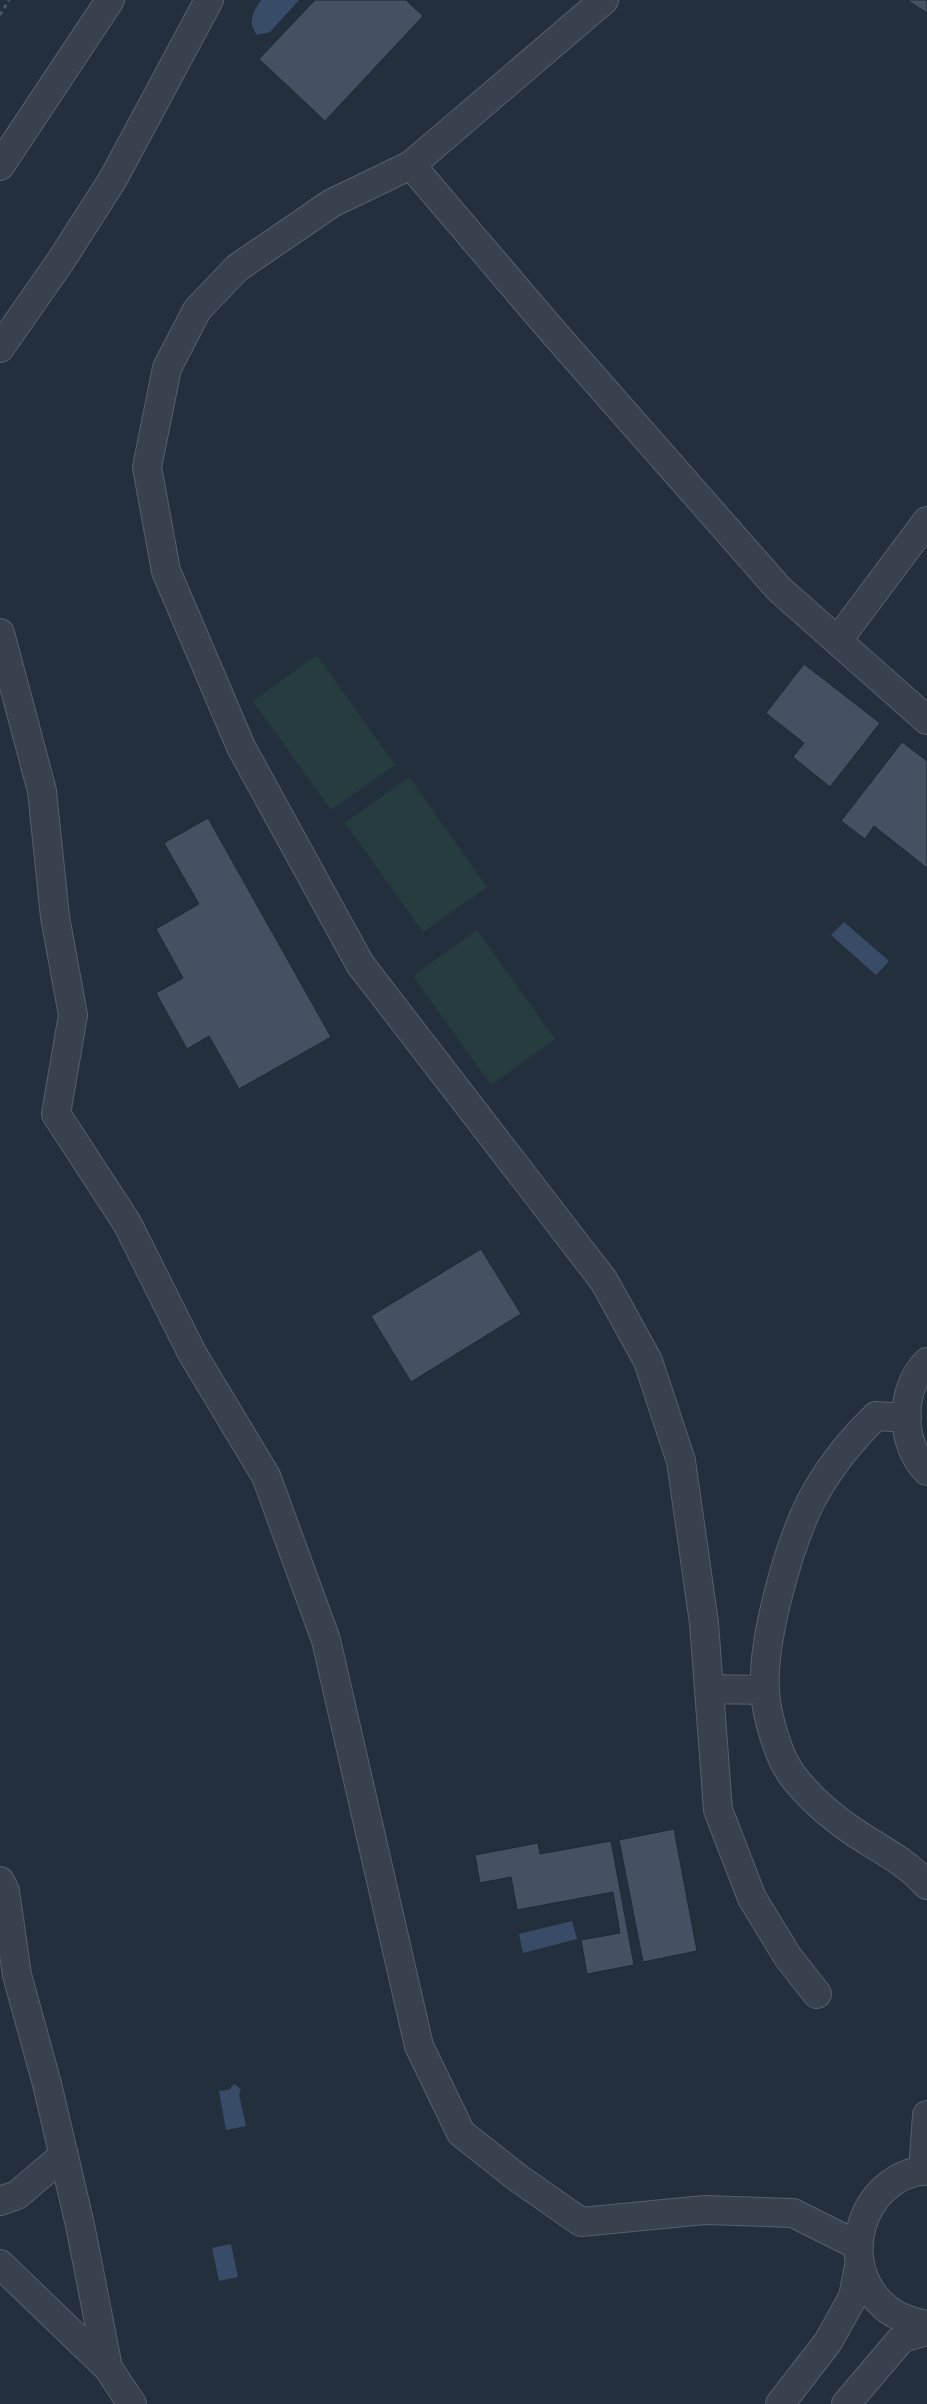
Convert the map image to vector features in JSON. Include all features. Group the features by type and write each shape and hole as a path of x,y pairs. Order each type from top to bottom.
{"street":[{"path":"0,166 110,0"},
{"path":"0,348 60,262 112,179 209,0"},
{"path":"604,0 411,165 332,203 237,268 197,310 167,368 146,466 166,571 241,747 360,964 604,1281 648,1361 680,1461 704,1623 718,1810 752,1898 788,1957 817,1994"},
{"path":"411,165 548,326 779,588 927,720"},
{"path":"838,640 927,521"},
{"path":"0,633 42,791 55,917 73,1014 56,1114 127,1223 192,1353 266,1476 326,1640 419,2046 461,2133 518,2178 581,2222 705,2210 793,2213 858,2255 867,2286 885,2308 910,2322 927,2325"},
{"path":"927,1362 920,1368 907,1399 907,1433 920,1464 927,1471"},
{"path":"907,1418 876,1416 852,1439 831,1467 811,1503 792,1545 774,1620 766,1662 764,1690 774,1735 792,1775 820,1803 853,1831 894,1855 927,1885"},
{"path":"710,1689 764,1690"},
{"path":"0,1880 5,1891 17,1975 64,2155 108,2368"},
{"path":"780,2404 828,2342 853,2297 861,2224 871,2204 885,2188 903,2177 925,2170 927,2115"},
{"path":"0,2201 17,2195 64,2155"},
{"path":"0,2264 108,2368 132,2404"},
{"path":"846,2404 902,2338 927,2331"}],"path":[{"path":"0,15 9,0"}],"green space":[{"path":"317,655 395,765 331,810 253,701"},
{"path":"409,777 487,887 423,932 345,823"},
{"path":"477,930 555,1039 491,1085 413,976"}],"water":[{"path":"261,0 299,0 270,32 257,35 252,25 252,17"},
{"path":"844,922 889,961 876,975 831,935"},
{"path":"572,1921 577,1939 523,1953 519,1934"},
{"path":"234,2084 241,2089 239,2095 246,2126 226,2130 219,2091 229,2090"},
{"path":"231,2244 238,2277 219,2281 212,2248"}],"building":[{"path":"315,0 406,0 423,16 325,121 259,59"},
{"path":"907,0 927,0 927,13"},
{"path":"804,664 880,723 830,787 793,757 804,743 766,713"},
{"path":"902,742 927,761 927,868 874,826 865,839 841,821"},
{"path":"208,818 331,1037 239,1089 209,1036 187,1049 156,993 183,978 156,929 199,904 164,843"},
{"path":"481,1249 521,1314 411,1382 371,1316"},
{"path":"674,1829 697,1951 643,1962 619,1840"},
{"path":"611,1841 634,1965 587,1974 581,1940 620,1933 613,1892 517,1910 511,1877 480,1883 475,1855 538,1843 540,1854"}]}
